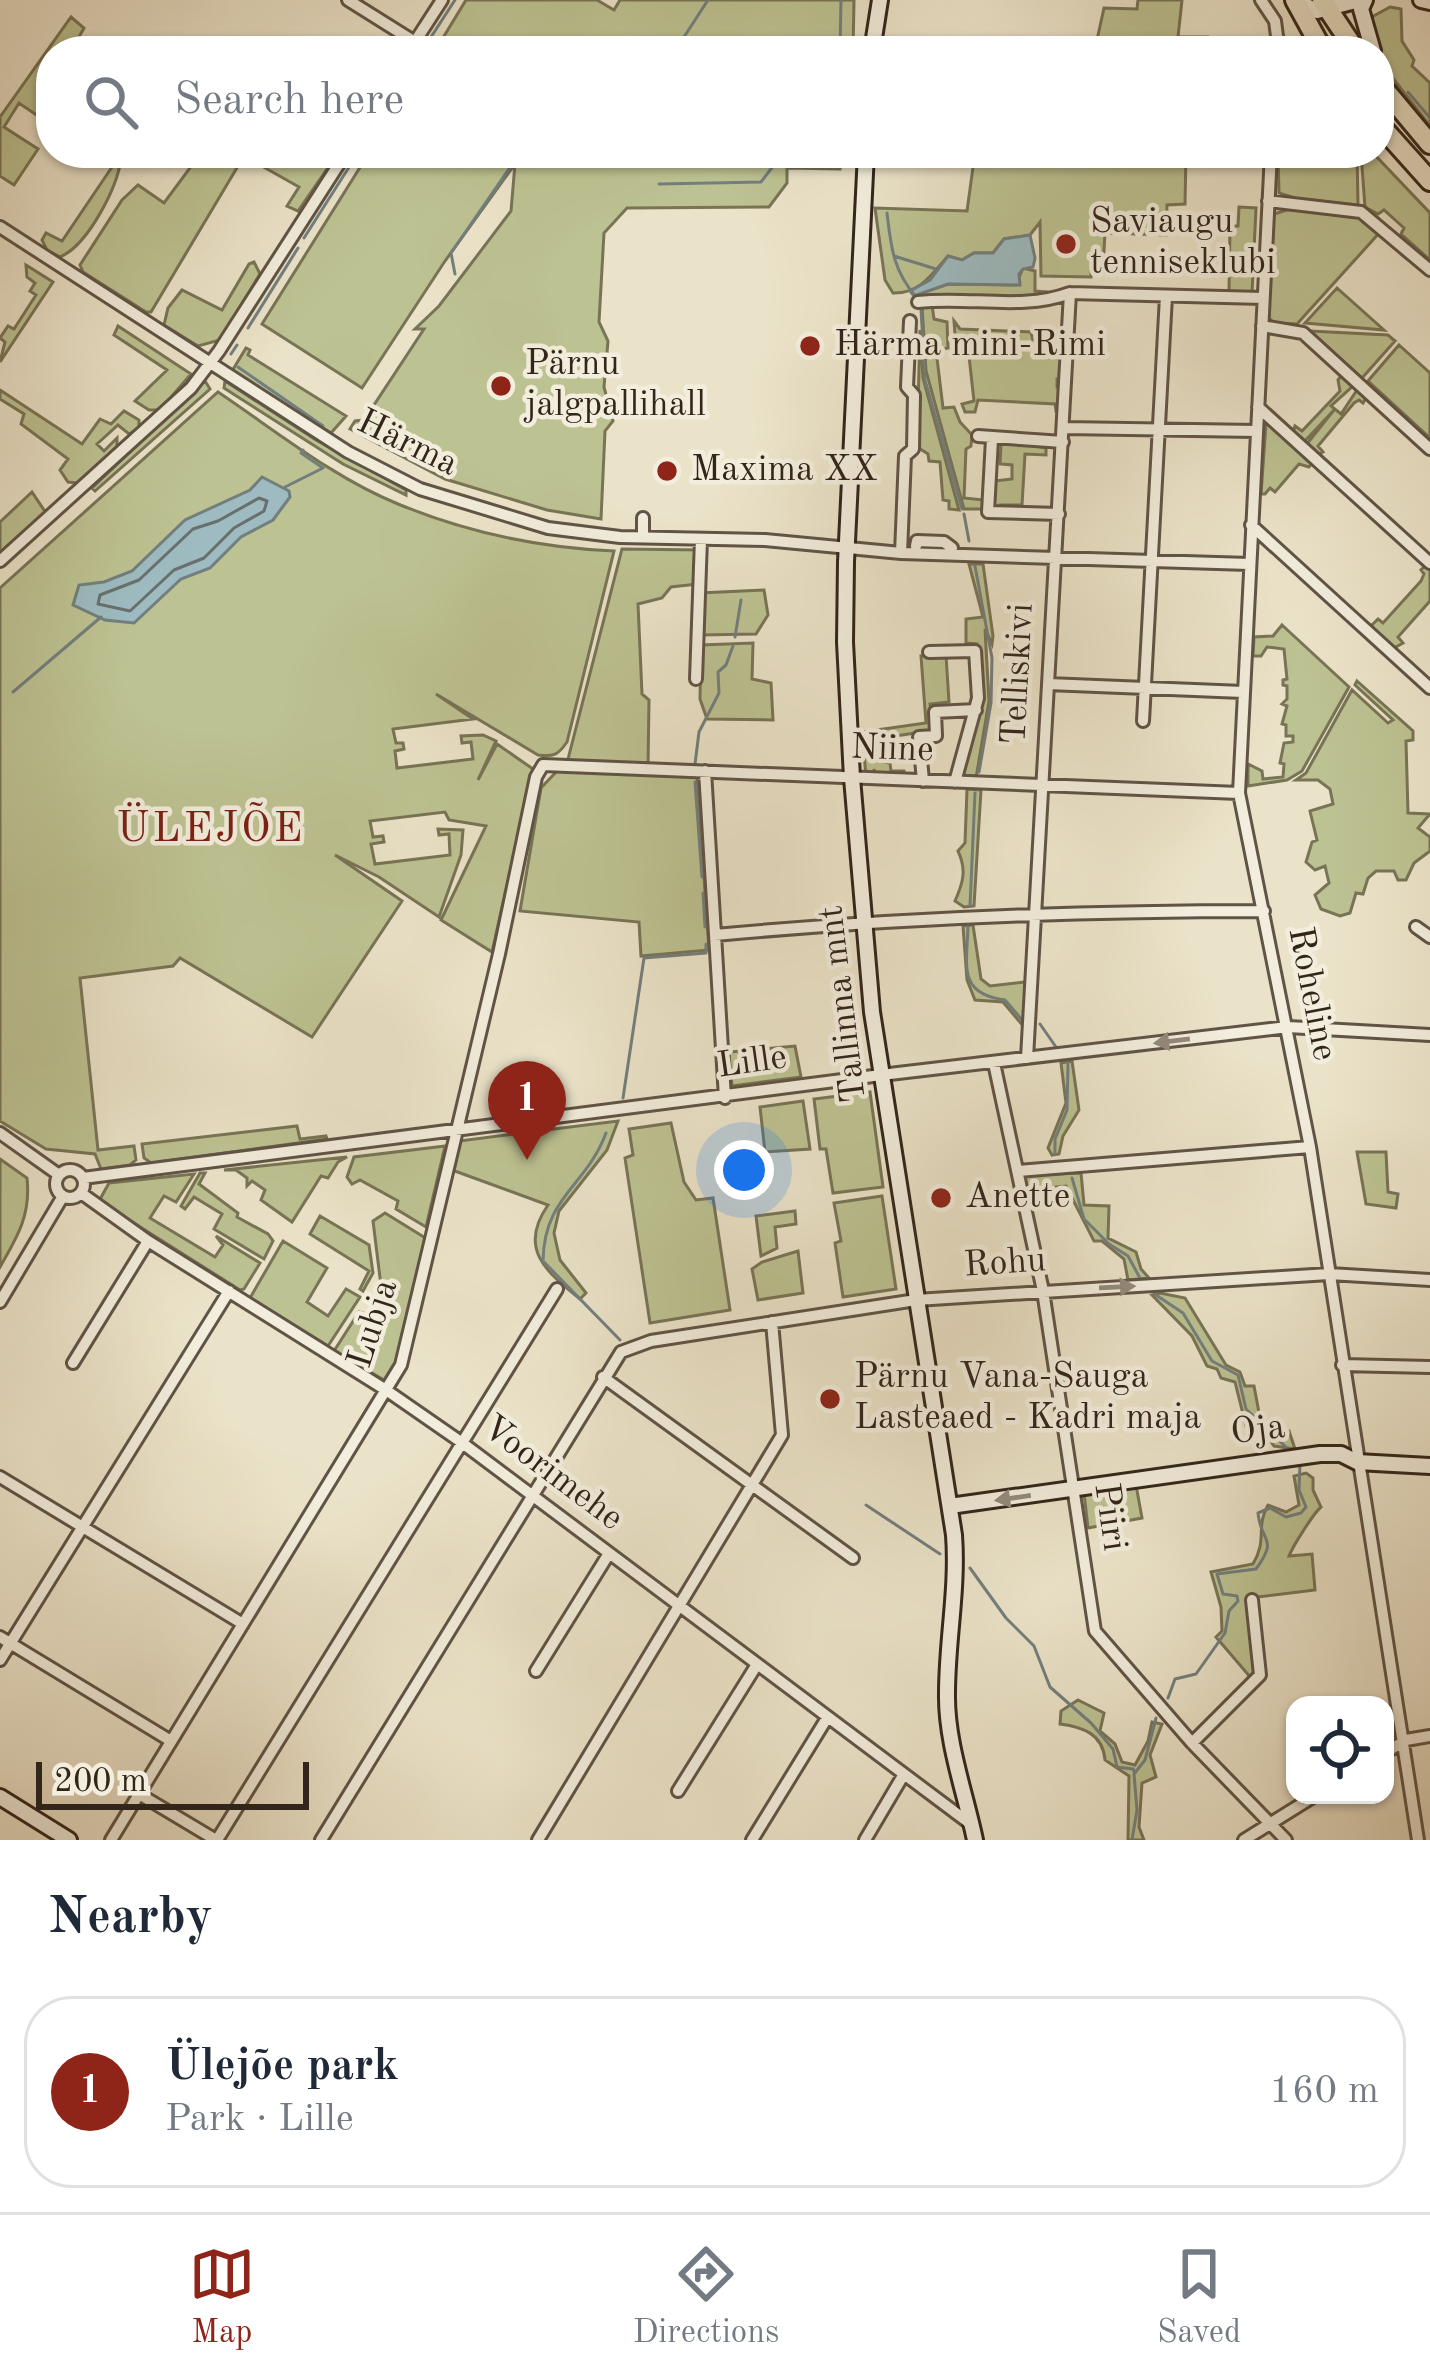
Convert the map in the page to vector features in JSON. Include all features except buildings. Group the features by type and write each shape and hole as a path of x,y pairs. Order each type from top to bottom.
{"highway":[{"path":"1295,1 1313,36"},
{"path":"1323,5 1345,36"},
{"path":"1394,103 1430,144"},
{"path":"1394,141 1430,181"}],"main road":[{"path":"1295,1 1323,5 1362,0 1368,36"},
{"path":"1421,0 1430,2"},
{"path":"873,36 875,5"},
{"path":"1318,36 1323,5"},
{"path":"1394,91 1399,110"},
{"name":"Tallinna mnt","path":"865,168 847,547 845,642 852,778 881,1075 950,1507 956,1571 946,1697 973,1832"},
{"name":"Oja","path":"950,1507 1320,1454 1342,1454 1358,1462 1430,1466"},
{"path":"0,1797 69,1840"}],"street":[{"path":"348,0 398,36"},
{"path":"419,36 442,0"},
{"path":"1261,0 1274,21 1276,36"},
{"path":"0,561 163,416 211,364 336,168"},
{"name":"Roheline","path":"1270,168 1239,793 1310,1147 1418,1840"},
{"path":"1268,201 1343,207 1369,215 1430,270"},
{"name":"Härma","path":"0,226 348,452 420,489 548,528 901,553 1249,564"},
{"path":"918,302 950,298 1043,303 1070,293 1263,298"},
{"name":"Telliskivi","path":"1027,1058 1070,293"},
{"path":"1143,721 1166,296"},
{"path":"901,553 905,456 913,449 914,395 907,387 910,321"},
{"path":"1262,326 1303,333 1430,449"},
{"path":"1258,407 1430,563"},
{"path":"1064,428 1257,431"},
{"path":"1059,514 988,512 985,437 1063,442"},
{"path":"643,518 643,537"},
{"path":"747,540 748,524"},
{"path":"1251,525 1430,688"},
{"path":"695,679 701,539"},
{"path":"916,546 917,541 944,542 952,548"},
{"path":"929,652 975,651 976,710 956,782"},
{"path":"1048,684 1243,692"},
{"path":"923,781 919,737 936,736 934,712 976,710"},
{"name":"Niine","path":"543,765 1239,793"},
{"name":"Lubja","path":"111,1840 401,1365 536,777 543,765"},
{"path":"705,771 725,1098"},
{"path":"715,935 863,921 1264,911"},
{"path":"1416,927 1430,938"},
{"name":"Lille","path":"83,1178 881,1075 1288,1028 1430,1035"},
{"name":"Piiri","path":"994,1063 1043,1291 1095,1631 1192,1743 1286,1840"},
{"path":"0,1133 59,1175"},
{"path":"1018,1171 1310,1147"},
{"path":"72,1170 83,1178 80,1193 63,1196 56,1184 59,1175 72,1170"},
{"name":"Voorimehe","path":"80,1193 460,1442 904,1774 973,1832"},
{"path":"0,1301 63,1196"},
{"path":"73,1363 148,1241"},
{"name":"Rohu","path":"603,1377 621,1352 651,1341 916,1300 1328,1274 1430,1280"},
{"path":"139,1794 217,1840 557,1288"},
{"path":"0,1660 5,1640 82,1527 229,1291"},
{"path":"538,1840 782,1435 772,1322"},
{"path":"1342,1365 1430,1367"},
{"path":"321,1840 603,1377 853,1558"},
{"path":"0,1478 243,1624"},
{"path":"536,1671 608,1555"},
{"path":"1192,1743 1260,1675 1252,1600"},
{"path":"5,1640 171,1741"},
{"path":"678,1792 755,1666"},
{"path":"752,1840 827,1718"},
{"path":"1394,1747 1430,1736"},
{"path":"865,1840 904,1774"},
{"path":"1244,1840 1301,1804"}],"green space":[{"path":"466,0 597,0 614,10 620,0 854,0 853,36 444,36"},
{"path":"1138,0 1182,0 1178,36 1098,36 1104,8 1137,9"},
{"path":"1390,7 1401,9 1402,41 1414,60 1412,66 1430,83 1430,126 1394,80 1394,36 1374,36 1370,18"},
{"path":"71,17 84,28 79,36 58,36"},
{"path":"36,66 36,115 19,103 4,127 36,148 14,185 0,176 0,117"},
{"path":"111,168 119,168 107,200 81,241 60,257 47,250 42,240 46,233 62,241"},
{"path":"190,168 237,168 151,312 146,312 83,272 80,265 122,200 138,185 164,203"},
{"path":"265,168 328,168 298,211 287,206 299,187"},
{"path":"360,168 512,168 362,388 262,324"},
{"path":"515,168 787,168 787,183 769,207 627,208 604,233 599,322 608,341 604,387 613,421 605,431 601,519 547,510 445,479 350,429 355,421 364,420 424,329 415,329 439,306 511,211"},
{"path":"973,168 1186,168 1185,204 1167,205 1166,235 1105,233 1103,268 1091,268 1091,277 1041,276 1040,222 1030,235 1004,239 993,253 974,253 962,260 948,256 918,286 893,293 885,280 875,208 967,211"},
{"path":"1278,168 1357,168 1358,205 1279,193"},
{"path":"1362,168 1387,168 1430,213 1430,260 1401,234 1404,228 1384,210 1378,214 1365,207"},
{"path":"1239,207 1256,208 1252,294 1229,293 1230,226 1238,226"},
{"path":"1290,209 1360,216 1381,231 1297,324 1274,323 1267,304 1274,214"},
{"path":"254,262 260,274 220,340 198,346 164,325 168,308 182,290 222,310"},
{"path":"26,265 53,282 0,362 5,342 0,338 8,326 14,329 36,295 30,291 35,283 27,277"},
{"path":"1023,268 1035,271 1035,291 1047,292 1047,296 919,298 921,293 948,284 1016,285"},
{"path":"1337,288 1384,330 1305,323"},
{"path":"932,305 934,319 947,322 948,348 936,350 943,408 954,407 972,435 966,449 964,498 984,500 984,509 964,509 926,371 922,306"},
{"path":"954,321 960,329 1031,332 1034,346 1063,348 1062,379 1057,379 1060,410 1056,411 1055,404 978,400 975,412 965,412 962,404 974,401 968,347 956,347"},
{"path":"118,326 191,374 160,410 149,410 135,401 167,370 114,335"},
{"path":"920,330 923,378 959,510 949,509 949,501 943,500 940,462 929,461 928,454 917,447"},
{"path":"1310,331 1388,335 1395,341 1362,378"},
{"path":"1399,345 1430,373 1430,438 1368,381"},
{"path":"246,348 248,355 346,416 331,433 232,371"},
{"path":"1342,375 1354,385 1331,406 1341,414 1357,390 1366,398 1354,403 1318,446 1323,452 1317,455 1306,445 1334,410 1304,442 1293,432 1295,426 1302,431 1340,391"},
{"path":"205,381 210,389 95,491 92,488"},
{"path":"225,381 406,490 406,495 343,464 224,388"},
{"path":"0,390 82,444 100,419 111,424 124,411 139,420 139,428 129,434 118,425 97,444 104,451 117,438 117,448 78,483 68,482 60,470 68,459 21,424 24,414 0,399"},
{"path":"218,392 328,467 398,504 504,537 614,551 567,742 558,752 538,755 436,694 473,719 393,729 396,743 403,743 404,749 395,751 397,768 473,759 471,742 462,743 461,736 483,735 496,741 478,780 497,744 533,769 492,952 441,920 486,826 449,820 445,812 370,821 373,837 383,836 384,842 371,844 375,864 450,855 449,834 439,835 438,829 463,830 461,855 439,917 379,877 335,855 402,901 312,1037 180,958 173,966 80,978 98,1150 134,1146 136,1160 101,1169 95,1154 46,1149 0,1121 0,588"},
{"path":"1266,424 1313,462 1309,467 1299,464 1275,492 1270,488 1261,494"},
{"path":"1012,441 1046,448 1046,455 1025,454 1022,505 1000,505 999,510 993,507 994,481 1012,479 1012,465 1000,464 1001,445"},
{"path":"32,492 46,513 0,554 0,522"},
{"path":"622,549 700,550 698,584 671,587 662,598 638,604 642,694 649,700 648,768 567,763"},
{"path":"969,564 983,564 993,636 992,644 985,629 989,701 976,778 960,777 981,698 977,644 966,643 966,619 983,617"},
{"path":"1427,564 1430,601 1398,637 1403,643 1394,648 1371,626 1378,619 1383,623 1421,581 1421,570"},
{"path":"764,590 768,615 756,634 701,635 700,593"},
{"path":"1282,625 1349,687 1302,771 1287,780 1248,786 1248,764 1262,771 1263,779 1283,777 1284,743 1293,742 1282,724 1287,706 1282,704 1287,699 1284,649 1267,647 1261,656 1253,656 1254,637 1273,636"},
{"path":"753,643 752,679 771,683 773,720 707,719 700,699 701,645"},
{"path":"946,655 949,702 930,704 933,724 928,731 895,736 892,743 891,734 871,736 873,760 890,763 891,771 904,771 905,777 876,777 874,769 874,776 866,776 862,732 926,723 921,656"},
{"path":"1357,681 1413,731 1413,740 1406,741 1408,813 1430,814 1418,828 1430,837 1430,851 1414,863 1406,880 1398,880 1394,871 1376,871 1363,894 1356,893 1350,913 1340,916 1321,909 1315,895 1329,883 1325,866 1315,870 1306,862 1317,840 1310,811 1333,804 1330,789 1318,780 1296,780 1306,773 1352,690 1388,723 1393,720 1355,685"},
{"path":"557,771 697,777 709,950 641,956 639,922 520,911 541,788"},
{"path":"967,789 981,790 974,906 964,907 955,901 963,876 958,851 965,843"},
{"path":"973,925 981,979 990,986 1025,982 1024,1027 1003,1002 975,1000 967,980 963,926"},
{"path":"795,1046 801,1077 732,1086 729,1052"},
{"path":"1072,1061 1079,1110 1063,1136 1059,1154 1052,1155 1048,1148 1066,1103 1061,1063"},
{"path":"870,1092 883,1187 833,1193 826,1149 820,1149 814,1099"},
{"path":"803,1101 810,1149 765,1152 760,1107"},
{"path":"618,1121 607,1150 559,1211 554,1233 560,1260 586,1293 580,1299 540,1258 535,1234 548,1205 452,1170 459,1141"},
{"path":"671,1123 684,1182 696,1200 713,1198 730,1310 650,1323 625,1158 633,1155 629,1129"},
{"path":"297,1126 300,1139 327,1139 151,1163 144,1158 142,1144"},
{"path":"445,1146 426,1227 396,1209 398,1201 360,1180 352,1184 347,1177 354,1157"},
{"path":"1357,1152 1386,1152 1388,1192 1398,1194 1396,1208 1366,1204"},
{"path":"347,1157 328,1178 321,1176 292,1222 261,1200 265,1190 252,1181 247,1186 247,1178 236,1170 224,1170"},
{"path":"0,1159 27,1178 28,1191 22,1224 0,1267"},
{"path":"200,1173 205,1173 199,1184 238,1213 237,1217 268,1234 273,1241 264,1259 214,1229 222,1214 194,1197 185,1209 181,1206"},
{"path":"1081,1173 1084,1205 1109,1206 1108,1238 1136,1252 1149,1278 1128,1280 1124,1259 1102,1241 1094,1241 1066,1186 1026,1190 1025,1175"},
{"path":"194,1174 176,1202 164,1196 150,1218 215,1257 223,1245 216,1236 260,1263 244,1289 99,1201 109,1183"},
{"path":"882,1196 896,1289 843,1297 834,1203"},
{"path":"795,1211 796,1224 775,1227 777,1248 761,1256 756,1216"},
{"path":"385,1213 427,1239 398,1361 384,1380 334,1351 359,1312 370,1315 382,1294 373,1221"},
{"path":"320,1216 369,1245 373,1273 363,1291 369,1271 310,1234"},
{"path":"283,1241 327,1268 307,1302 328,1316 346,1289 360,1297 328,1346 250,1298"},
{"path":"798,1251 803,1293 758,1300 752,1269"},
{"path":"1152,1295 1185,1298 1226,1365 1240,1372 1245,1386 1254,1386 1260,1418 1276,1430 1289,1431 1295,1449 1274,1446 1259,1425 1246,1426 1235,1382 1207,1366 1192,1336"},
{"path":"1306,1473 1313,1478 1321,1507 1289,1556 1312,1554 1315,1590 1249,1598 1257,1671 1251,1678 1216,1637 1222,1631 1221,1607 1211,1572 1253,1564 1268,1505 1286,1512 1299,1505 1294,1476"},
{"path":"1136,1485 1142,1518 1088,1528 1084,1493"},
{"path":"1078,1700 1104,1713 1100,1731 1115,1744 1122,1762 1135,1765 1152,1722 1162,1724 1150,1755 1156,1777 1142,1783 1139,1827 1144,1840 1128,1840 1129,1776 1105,1760 1090,1733 1060,1724 1061,1711"}],"water":[{"path":"1030,235 1035,258 1033,267 1019,274 1020,285 948,284 914,296 910,291 930,280 948,256 962,260 974,253 993,253 1004,239"},
{"path":"262,477 289,491 290,497 273,520 241,537 210,568 181,579 134,623 105,620 73,605 79,585 132,571 185,520 250,490"}],"waterway":[{"path":"432,36 455,0"},
{"path":"685,36 708,0"},
{"path":"840,36 841,0"},
{"path":"1408,92 1430,118"},
{"path":"304,238 348,168"},
{"path":"455,274 451,253 510,168"},
{"path":"659,184 761,182 772,168"},
{"path":"887,213 898,268 917,298"},
{"path":"248,328 298,248"},
{"path":"894,256 936,269"},
{"path":"921,309 925,380 962,509"},
{"path":"231,354 237,345"},
{"path":"238,367 323,426"},
{"path":"285,487 323,468 303,450"},
{"path":"964,514 969,541"},
{"path":"975,566 992,658 991,703 979,772"},
{"path":"735,637 741,600"},
{"path":"13,692 101,617"},
{"path":"695,764 699,732 719,693 718,672 733,646"},
{"path":"695,782 702,877"},
{"path":"970,906 975,793"},
{"path":"703,893 705,927"},
{"path":"968,926 967,965 972,984 990,997 1005,1000 1023,1021"},
{"path":"623,1098 644,958 706,953 706,944"},
{"path":"1040,1024 1056,1047"},
{"path":"1055,1154 1055,1139 1067,1110 1068,1063"},
{"path":"606,1133 550,1221 543,1261 620,1340"},
{"path":"1072,1178 1084,1219 1128,1256 1141,1280"},
{"path":"1156,1295 1183,1313 1212,1361 1238,1375 1246,1409 1286,1447"},
{"path":"1168,1698 1175,1679 1196,1674 1225,1633 1229,1611 1238,1601 1237,1596 1223,1594 1217,1574 1256,1569 1263,1559 1268,1545 1258,1513 1270,1508 1286,1517 1306,1507 1299,1490 1300,1464"},
{"path":"866,1505 940,1554"},
{"path":"970,1568 1006,1618 1034,1646 1050,1687 1113,1749 1117,1767 1135,1773"},
{"path":"1132,1840 1137,1810 1134,1774 1145,1760 1156,1718"}],"place":[{"name":"Saviaugu tenniseklubi","path":"1066,244"},
{"name":"Härma mini-Rimi","path":"810,346"},
{"name":"Pärnu jalgpallihall","path":"501,386"},
{"name":"Maxima XX","path":"667,471"},
{"name":"Ülejõe park","path":"527,1160"},
{"name":"Anette","path":"941,1198"},
{"name":"Pärnu Vana-Sauga Lasteaed - Kadri maja","path":"830,1399"}],"district":[{"name":"ÜLEJÕE","path":"211,830"}]}
